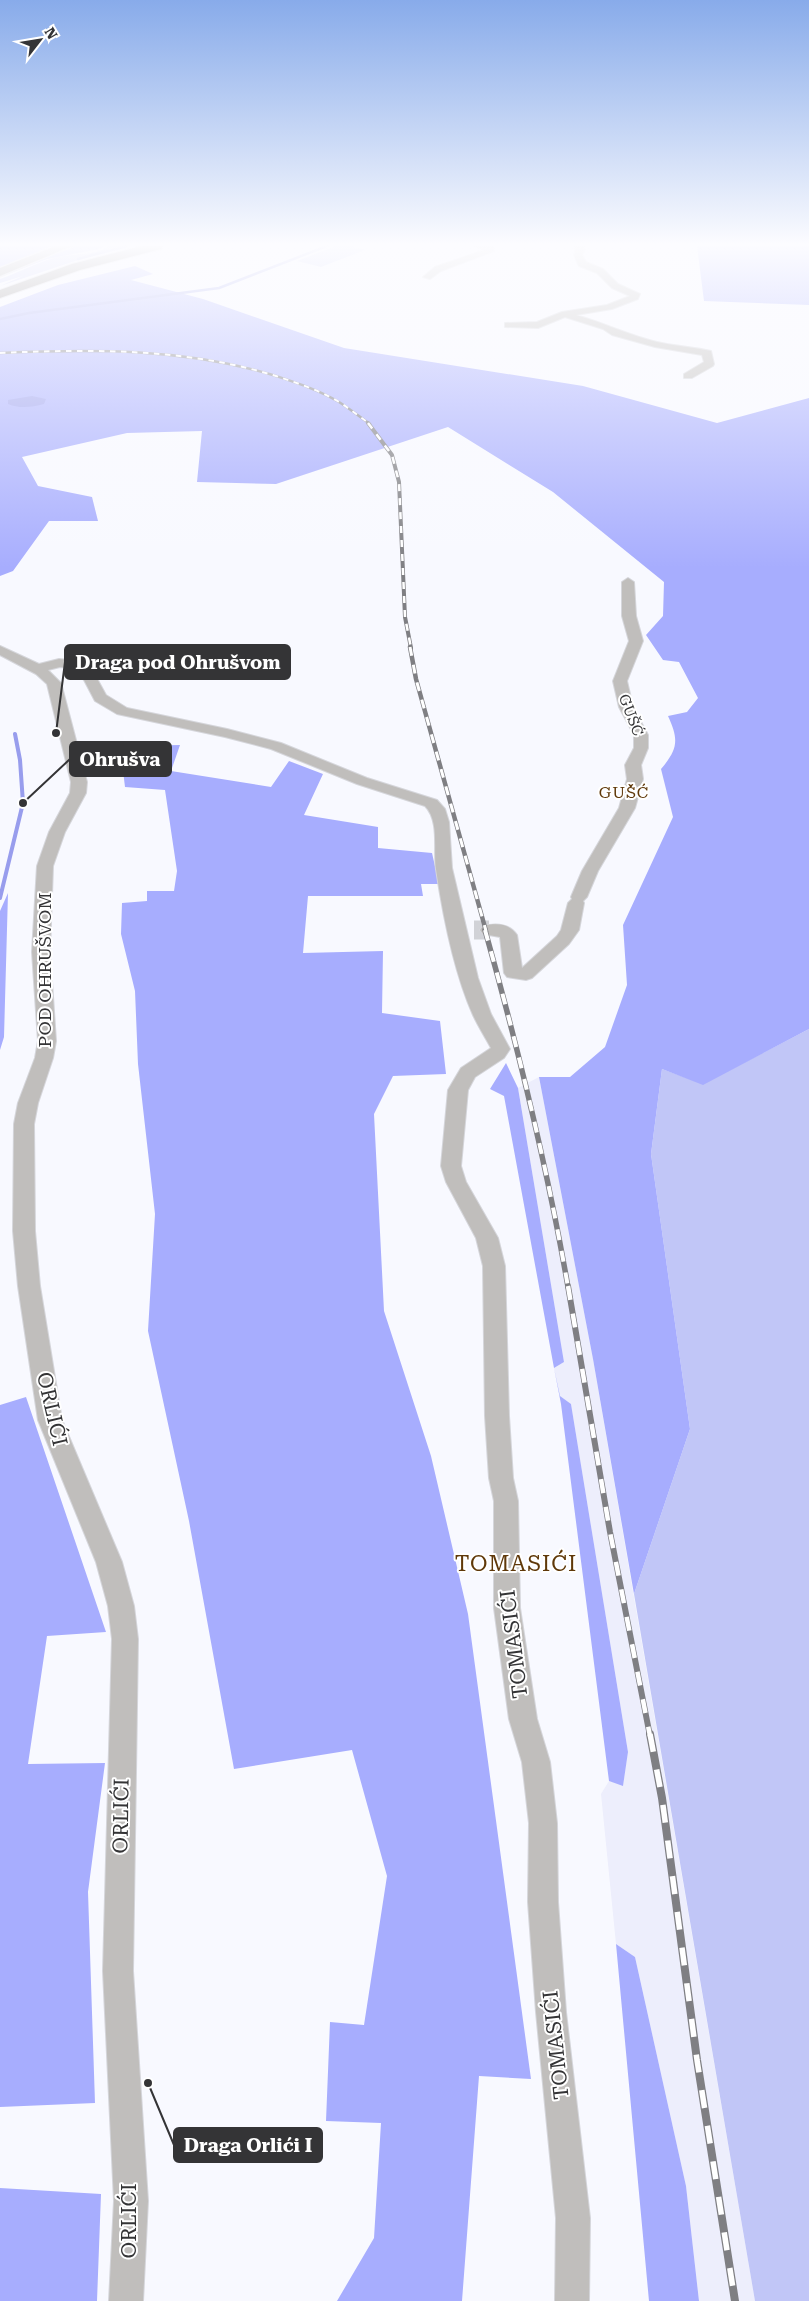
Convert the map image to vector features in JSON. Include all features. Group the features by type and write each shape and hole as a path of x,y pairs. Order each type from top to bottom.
{"street":[{"path":"688,376 702,366 709,364 707,353"},
{"name":"GUŠĆ","path":"474,931 502,930 508,935 513,973 526,974 563,940 570,930 577,900 590,871 627,808 635,779 633,765 641,748 641,735 626,708 620,681 623,670 632,656 636,641 629,616 628,582"},
{"name":"POD OHRUŠVOM","path":"0,650 47,675 57,690 79,782 78,793 57,832 44,866 41,952 47,1041 44,1058 28,1103 24,1124 23,1204 25,1256 39,1346"},
{"path":"38,669 59,663 74,664 90,678 100,698 122,710 227,733 276,746 362,781 431,803 437,809 441,822 444,868 474,931"},
{"name":"TOMASIĆI","path":"474,931 474,995 500,1049 491,1058 468,1073 458,1090 451,1166 456,1182 488,1238 494,1266 497,1416 502,1478 506,1501 507,1608 523,1719 536,1762 543,1823 543,1902 550,2003 573,2218 572,2301"},
{"name":"ORLIĆI","path":"39,1346 50,1420 58,1445 109,1562 121,1606 125,1640 126,1672 118,1971 131,2201 126,2301"}],"shaded area":[{"path":"0,353 378,353 583,386 717,423 809,398 809,1029 703,1085 662,1069 651,1154 690,1429 634,1594 593,1359 539,1077 570,1077 605,1047 627,985 623,925 673,817 661,769 671,756 675,744 674,732 668,716 687,712 698,698 679,662 663,660 646,635 663,616 664,582 553,492 448,427 276,484 197,482 202,431 127,433 22,457 38,486 92,497 98,521 49,521 13,571 0,576"},
{"path":"32,396 46,399 44,404 17,407 8,404 8,400"},
{"path":"180,745 171,771 271,787 289,761 323,774 304,815 378,827 378,848 432,853 439,884 421,884 423,896 308,896 303,953 383,951 382,1013 440,1021 446,1074 393,1076 374,1114 384,1311 431,1456 468,1614 531,2079 479,2076 462,2301 337,2301 374,2238 381,2123 326,2121 330,2022 364,2025 387,1876 352,1750 234,1769 189,1521 148,1331 155,1214 138,1064 135,991 121,934 122,903 147,901 147,891 174,891 177,871 165,790 125,787 120,746"},
{"path":"8,893 4,1037 0,1050 0,911"},
{"path":"809,1029 809,2301 755,2301 634,1594 690,1429 651,1154 662,1069 703,1084"},
{"path":"506,1063 518,1088 564,1362 554,1368 504,1096 490,1089"},
{"path":"539,1077 593,1359 755,2301 699,2301 686,2186 635,1957 616,1944 601,1794 609,1781 623,1785 628,1752 571,1404 560,1396 554,1368 564,1362 518,1088"},
{"path":"554,1368 560,1396 571,1404 628,1752 623,1786 609,1781 561,1404"},
{"path":"26,1397 106,1632 47,1636 28,1764 105,1763 88,1892 95,2103 0,2107 0,1405"},
{"path":"616,1944 635,1957 686,2186 699,2301 649,2301"},
{"path":"0,2188 101,2194 97,2301 0,2301"}],"waterway":[{"path":"0,898 23,803 20,760 15,734"}],"tunnel":[{"path":"474,930 489,930"}],"railway":[{"path":"155,353 208,360 276,376 324,394 370,424"},
{"path":"368,423 392,455 399,482 405,617 411,648"},
{"path":"410,647 416,679 486,931"},
{"path":"485,930 531,1107 568,1287"},
{"path":"568,1286 610,1532 650,1736"},
{"path":"650,1734 662,1798 697,2060 735,2301"}],"place":[{"name":"Draga pod Ohrušvom","path":"56,733"},
{"name":"Ohrušva","path":"23,803"},
{"name":"Draga Orlići I","path":"148,2083"}],"district":[{"name":"GUŠĆ","path":"624,792"},
{"name":"TOMASIĆI","path":"516,1563"}]}
